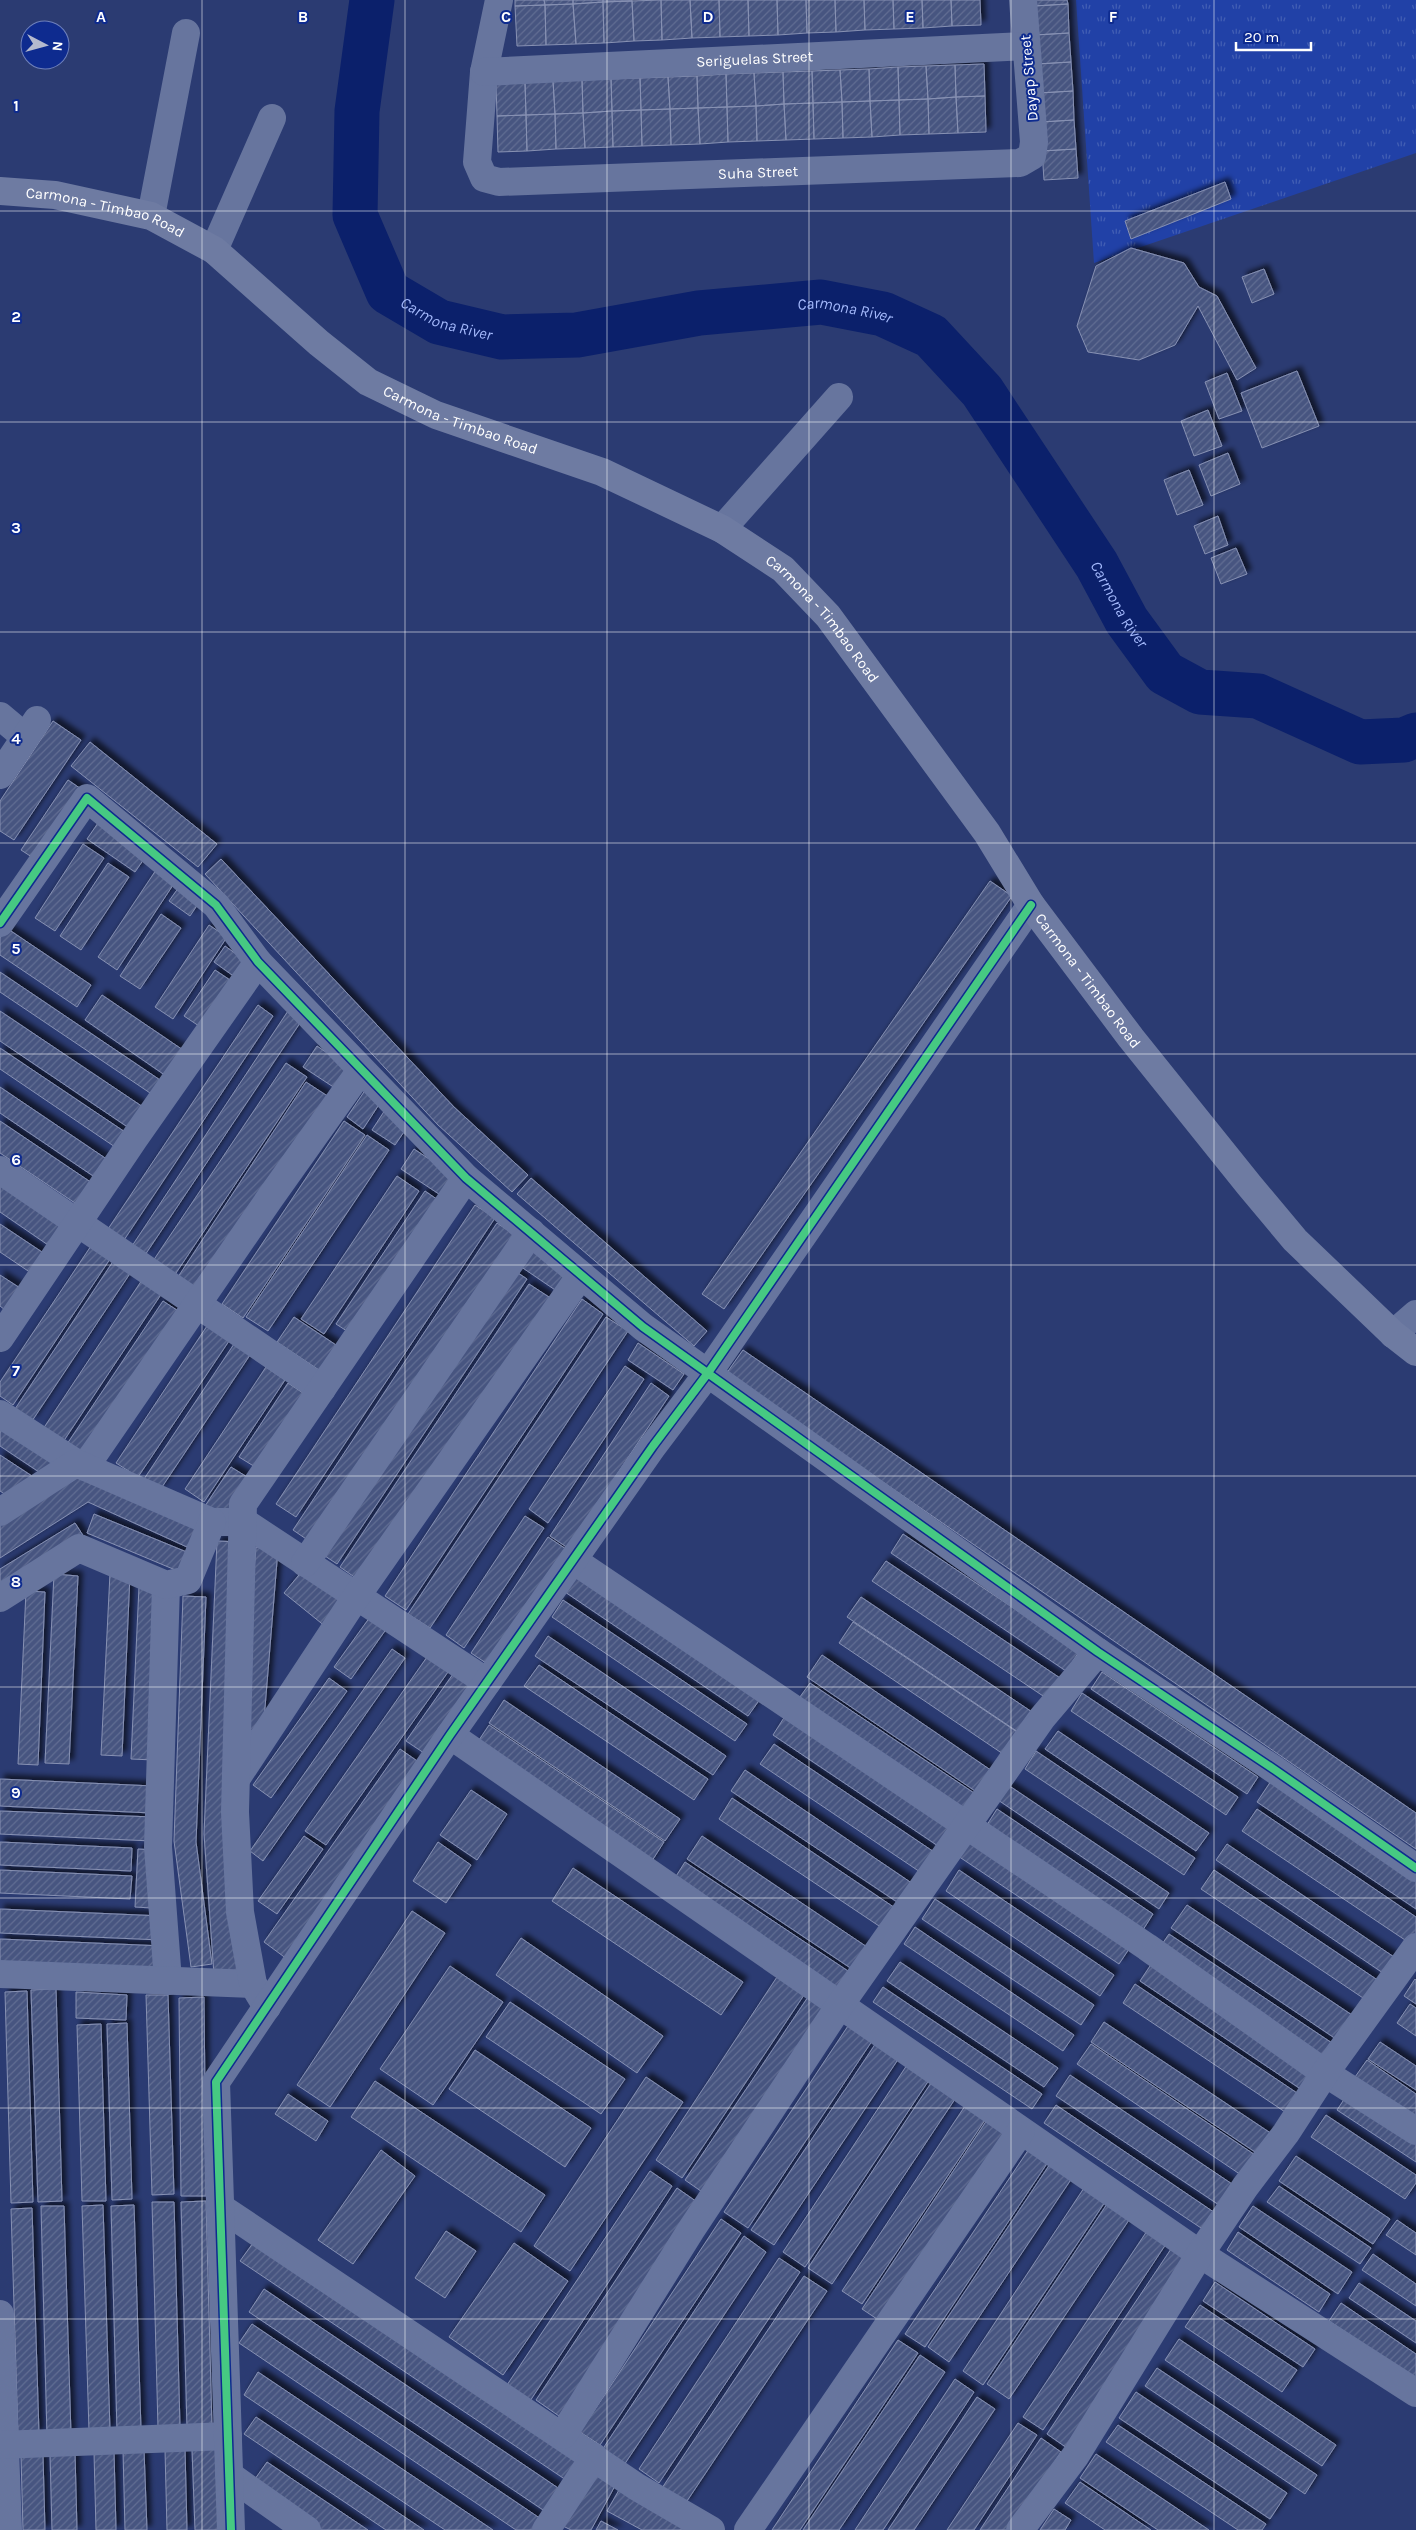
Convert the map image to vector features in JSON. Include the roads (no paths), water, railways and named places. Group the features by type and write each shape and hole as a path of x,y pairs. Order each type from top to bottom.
{"main road":[{"name":"Carmona - Timbao Road","path":"0,191 55,195 151,216 214,250 319,343 368,382 436,415 602,472 722,530 783,569 828,616 987,833 1031,905 1131,1038 1290,1234 1393,1334 1416,1352"}],"street":[{"path":"484,72 499,0"},
{"name":"Dayap Street","path":"1023,0 1034,142 1032,156"},
{"path":"151,216 186,33"},
{"name":"Seriguelas Street","path":"484,72 1026,46"},
{"name":"Suha Street","path":"484,72 477,162 484,178 500,182 1020,163 1032,156"},
{"path":"214,250 272,118"},
{"path":"722,530 839,397"},
{"path":"0,716 31,729 0,775"},
{"path":"0,923 87,798 216,905 258,962 466,1178 643,1327 1098,1652 1275,1770 1416,1868"},
{"path":"231,2530 216,2082 450,1735 653,1446 708,1373 1031,905"},
{"path":"0,1338 258,962"},
{"path":"0,1512 81,1465 197,1304 361,1070"},
{"path":"0,1170 322,1389"},
{"path":"267,2007 253,1984 240,1912 235,1812 243,1504 466,1178"},
{"path":"305,1563 531,1232"},
{"path":"236,1780 356,1597 581,1275"},
{"path":"1393,1334 1416,1314"},
{"path":"0,1414 81,1465 212,1522 244,1522 487,1682"},
{"path":"0,1598 79,1548 166,1585 188,1580 212,1522"},
{"path":"573,1560 1147,1947 1325,2073 1416,2131"},
{"path":"166,1585 158,1848 168,1981"},
{"path":"563,2435 691,2230 840,2006 1042,1718 1098,1652"},
{"path":"450,1735 1200,2254 1416,2393"},
{"path":"1020,2530 1076,2455 1200,2254 1259,2167 1286,2133 1325,2073 1403,1962 1416,1947"},
{"path":"0,1974 253,1984"},
{"path":"748,2530 1021,2131"},
{"path":"220,2206 563,2435 637,2487 711,2530"},
{"path":"0,2314 3,2445 8,2530"},
{"path":"3,2445 228,2436"},
{"path":"546,2530 594,2457"},
{"path":"229,2475 307,2530"}],"waterway":[{"name":"Carmona River","path":"372,0 357,111 355,215 388,292 439,322 502,337 577,335 699,313 821,302 883,314 931,336 982,391 1097,565 1127,621 1165,673 1200,692 1258,696 1360,742 1404,740 1416,735"}]}
